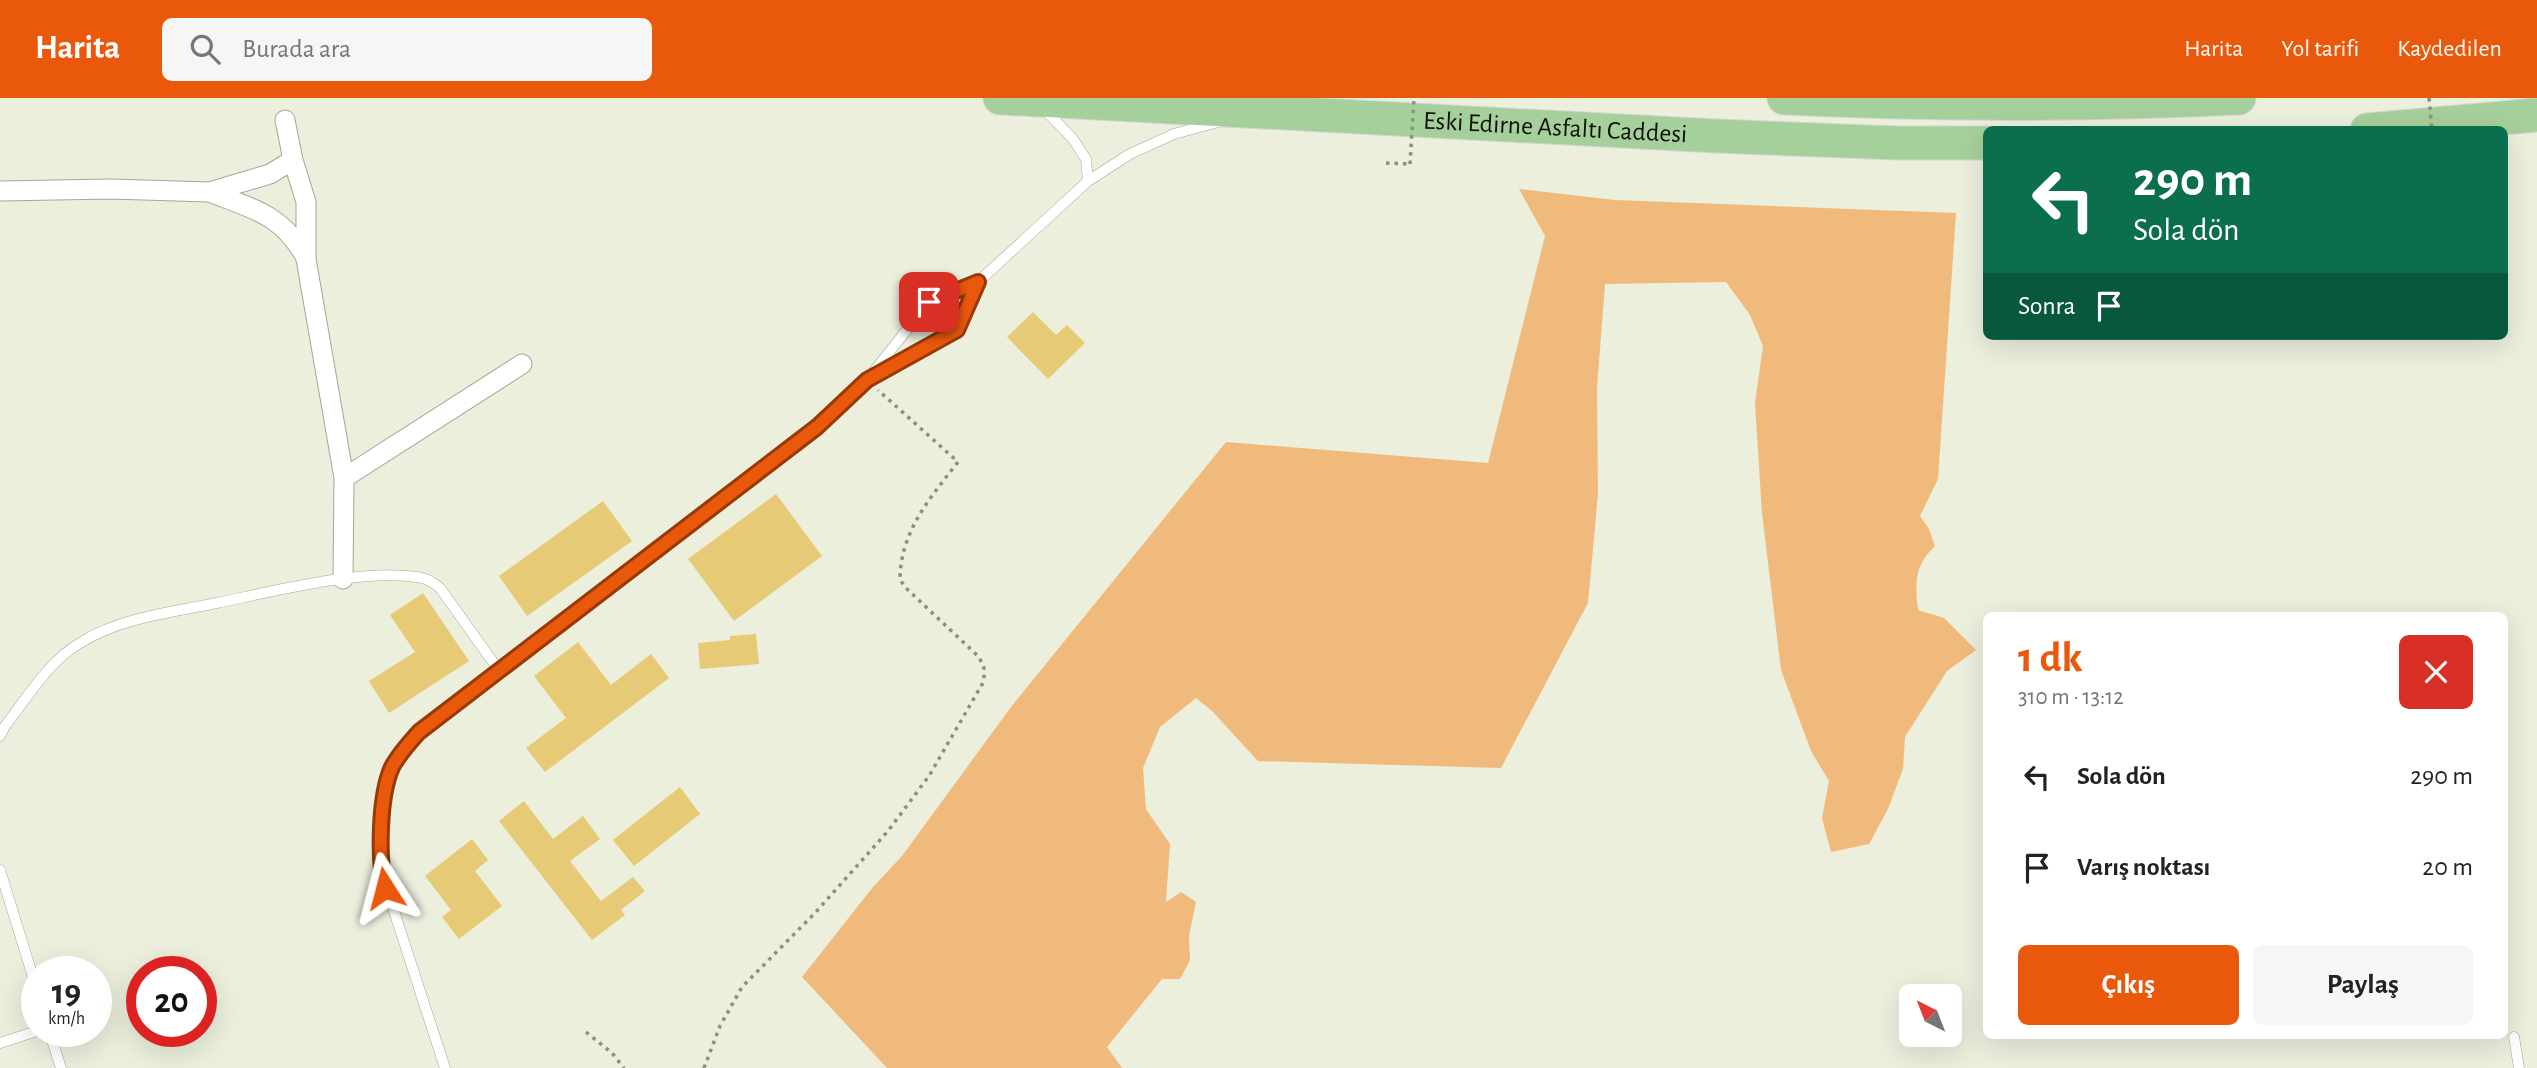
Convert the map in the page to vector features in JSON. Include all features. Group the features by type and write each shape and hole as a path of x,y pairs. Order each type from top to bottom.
{"highway":[{"name":"Eski Edirne Asfaltı Caddesi","path":"1000,98 1716,136 1897,143 1983,143"},
{"path":"1784,98 1863,102 2043,104 2239,98"},
{"path":"2412,126 2537,115"}],"street":[{"path":"285,120 293,160 306,202 306,259 344,478 344,579"},
{"path":"0,191 111,189 209,192 270,174 293,160"},
{"path":"209,192 260,212 282,225 296,239 306,259"},
{"path":"344,478 522,363"}],"lane":[{"path":"1033,100 1073,139 1086,159 1088,181"},
{"path":"445,1068 381,871 380,837 386,790 399,755 419,732 498,669 817,427 867,380 929,302 978,282 1088,181 1130,154 1174,134 1267,112"},
{"path":"867,380 957,330 978,282"},
{"path":"0,736 5,726 63,656 78,643 160,615 344,579 400,576 419,577 434,583 498,669"},
{"path":"0,870 27,956"},
{"path":"0,1043 21,1036"},
{"path":"2514,1037 2519,1068"},
{"path":"54,1047 61,1068"}],"path":[{"path":"1386,163 1410,164 1414,98"},
{"path":"2429,98 2432,126"},
{"path":"704,1068 720,1026 742,987 815,913 888,831 929,776 984,681 984,668 979,657 900,580 903,548 917,517 958,463 867,380"},
{"path":"586,1032 612,1053 624,1068"}],"shaded area":[{"path":"1519,189 1615,200 1956,213 1938,479 1920,516 1929,529 1935,546 1920,568 1916,591 1918,610 1944,618 1976,650 1947,671 1905,737 1903,769 1888,809 1869,844 1831,852 1822,818 1829,781 1811,751 1781,670 1762,513 1755,403 1763,346 1750,315 1726,282 1605,284 1597,388 1598,494 1588,603 1501,768 1258,761 1212,711 1196,698 1160,727 1143,768 1146,809 1170,844 1166,902 1181,892 1196,902 1189,936 1190,960 1180,979 1162,979 1107,1047 1122,1068 887,1068 802,977 873,887 902,856 1011,707 1226,442 1488,463 1545,236"}],"building":[{"path":"1033,312 1056,335 1067,325 1085,343 1048,379 1007,337"},
{"path":"776,494 822,556 734,621 688,559"},
{"path":"603,501 632,541 527,616 499,576"},
{"path":"423,593 469,661 389,713 369,681 415,652 390,615"},
{"path":"756,634 759,664 700,669 698,643"},
{"path":"578,642 611,685 651,654 669,678 545,772 526,748 566,718 534,676"},
{"path":"680,787 700,814 634,866 613,840"},
{"path":"524,801 553,839 583,816 600,839 570,861 601,901 633,877 645,891 621,910 625,915 592,940 499,821"},
{"path":"472,839 488,860 475,871 502,906 459,939 442,917 451,910 425,876"}],"route":[{"path":"385,888 381,871 380,837 386,790 399,755 419,732 817,427 867,380 957,330 978,282 929,302"}]}
